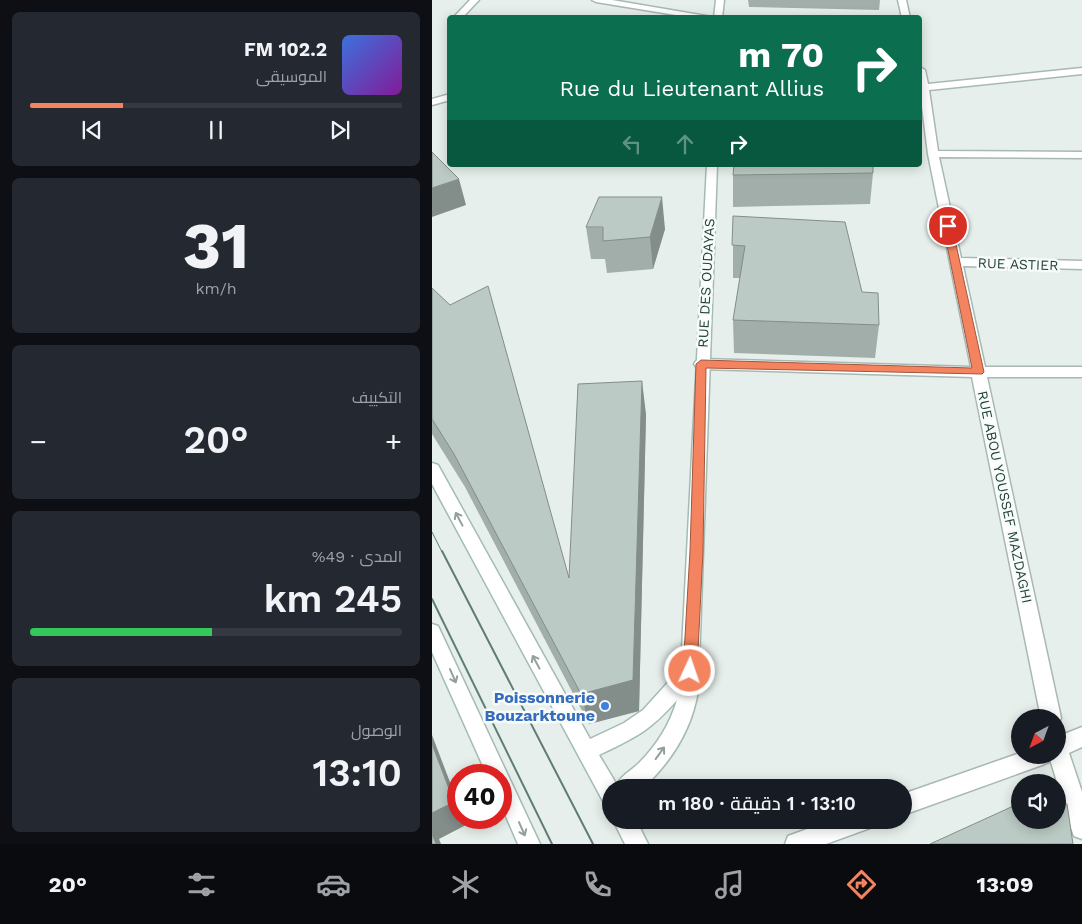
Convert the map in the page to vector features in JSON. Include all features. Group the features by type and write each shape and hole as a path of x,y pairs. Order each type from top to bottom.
{"street":[{"path":"460,15 475,0"},
{"path":"596,0 694,15"},
{"path":"718,15 720,0"},
{"path":"902,0 905,15"},
{"path":"922,88 1082,71"},
{"name":"RUE ABOU YOUSSEF MAZDAGHI","path":"922,88 932,154 1049,709"},
{"path":"432,102 447,98"},
{"path":"932,154 1082,155"},
{"name":"RUE DES OUDAYAS","path":"638,779 660,756 675,731 686,705 690,671 696,551 701,364 712,167"},
{"name":"RUE ASTIER","path":"955,262 1082,265"},
{"path":"701,364 978,372 1082,372"},
{"path":"432,469 602,780"},
{"path":"432,632 493,764"},
{"path":"585,750 631,730 650,716 690,671"},
{"path":"1066,744 1082,736"},
{"path":"912,802 1017,764"},
{"path":"1062,764 1082,828"},
{"path":"512,806 529,844"},
{"path":"629,829 637,844"},
{"path":"796,844 837,829"}],"building":[{"path":"432,152 459,179 432,188"},
{"path":"734,167 873,167 873,173 733,175"},
{"path":"599,197 662,197 650,237 603,241 603,227 586,227"},
{"path":"733,216 845,222 862,292 878,293 879,325 733,320 745,246 732,245"},
{"path":"488,286 569,578 578,384 642,381 633,680 581,694 454,454 432,419 432,288 450,305"},
{"path":"432,744 447,784 447,806 432,813"},
{"path":"1066,804 1073,844 930,844 1011,807 1011,829 1066,829"},
{"path":"432,834 436,844 432,844"}],"tram line":[{"path":"432,532 442,552"},
{"path":"442,551 593,844"},
{"path":"432,599 552,844"}],"place":[{"name":"Poissonnerie Bouzarktoune","path":"605,706"}],"route":[{"path":"690,671 696,551 701,364 978,372 948,226"}]}
